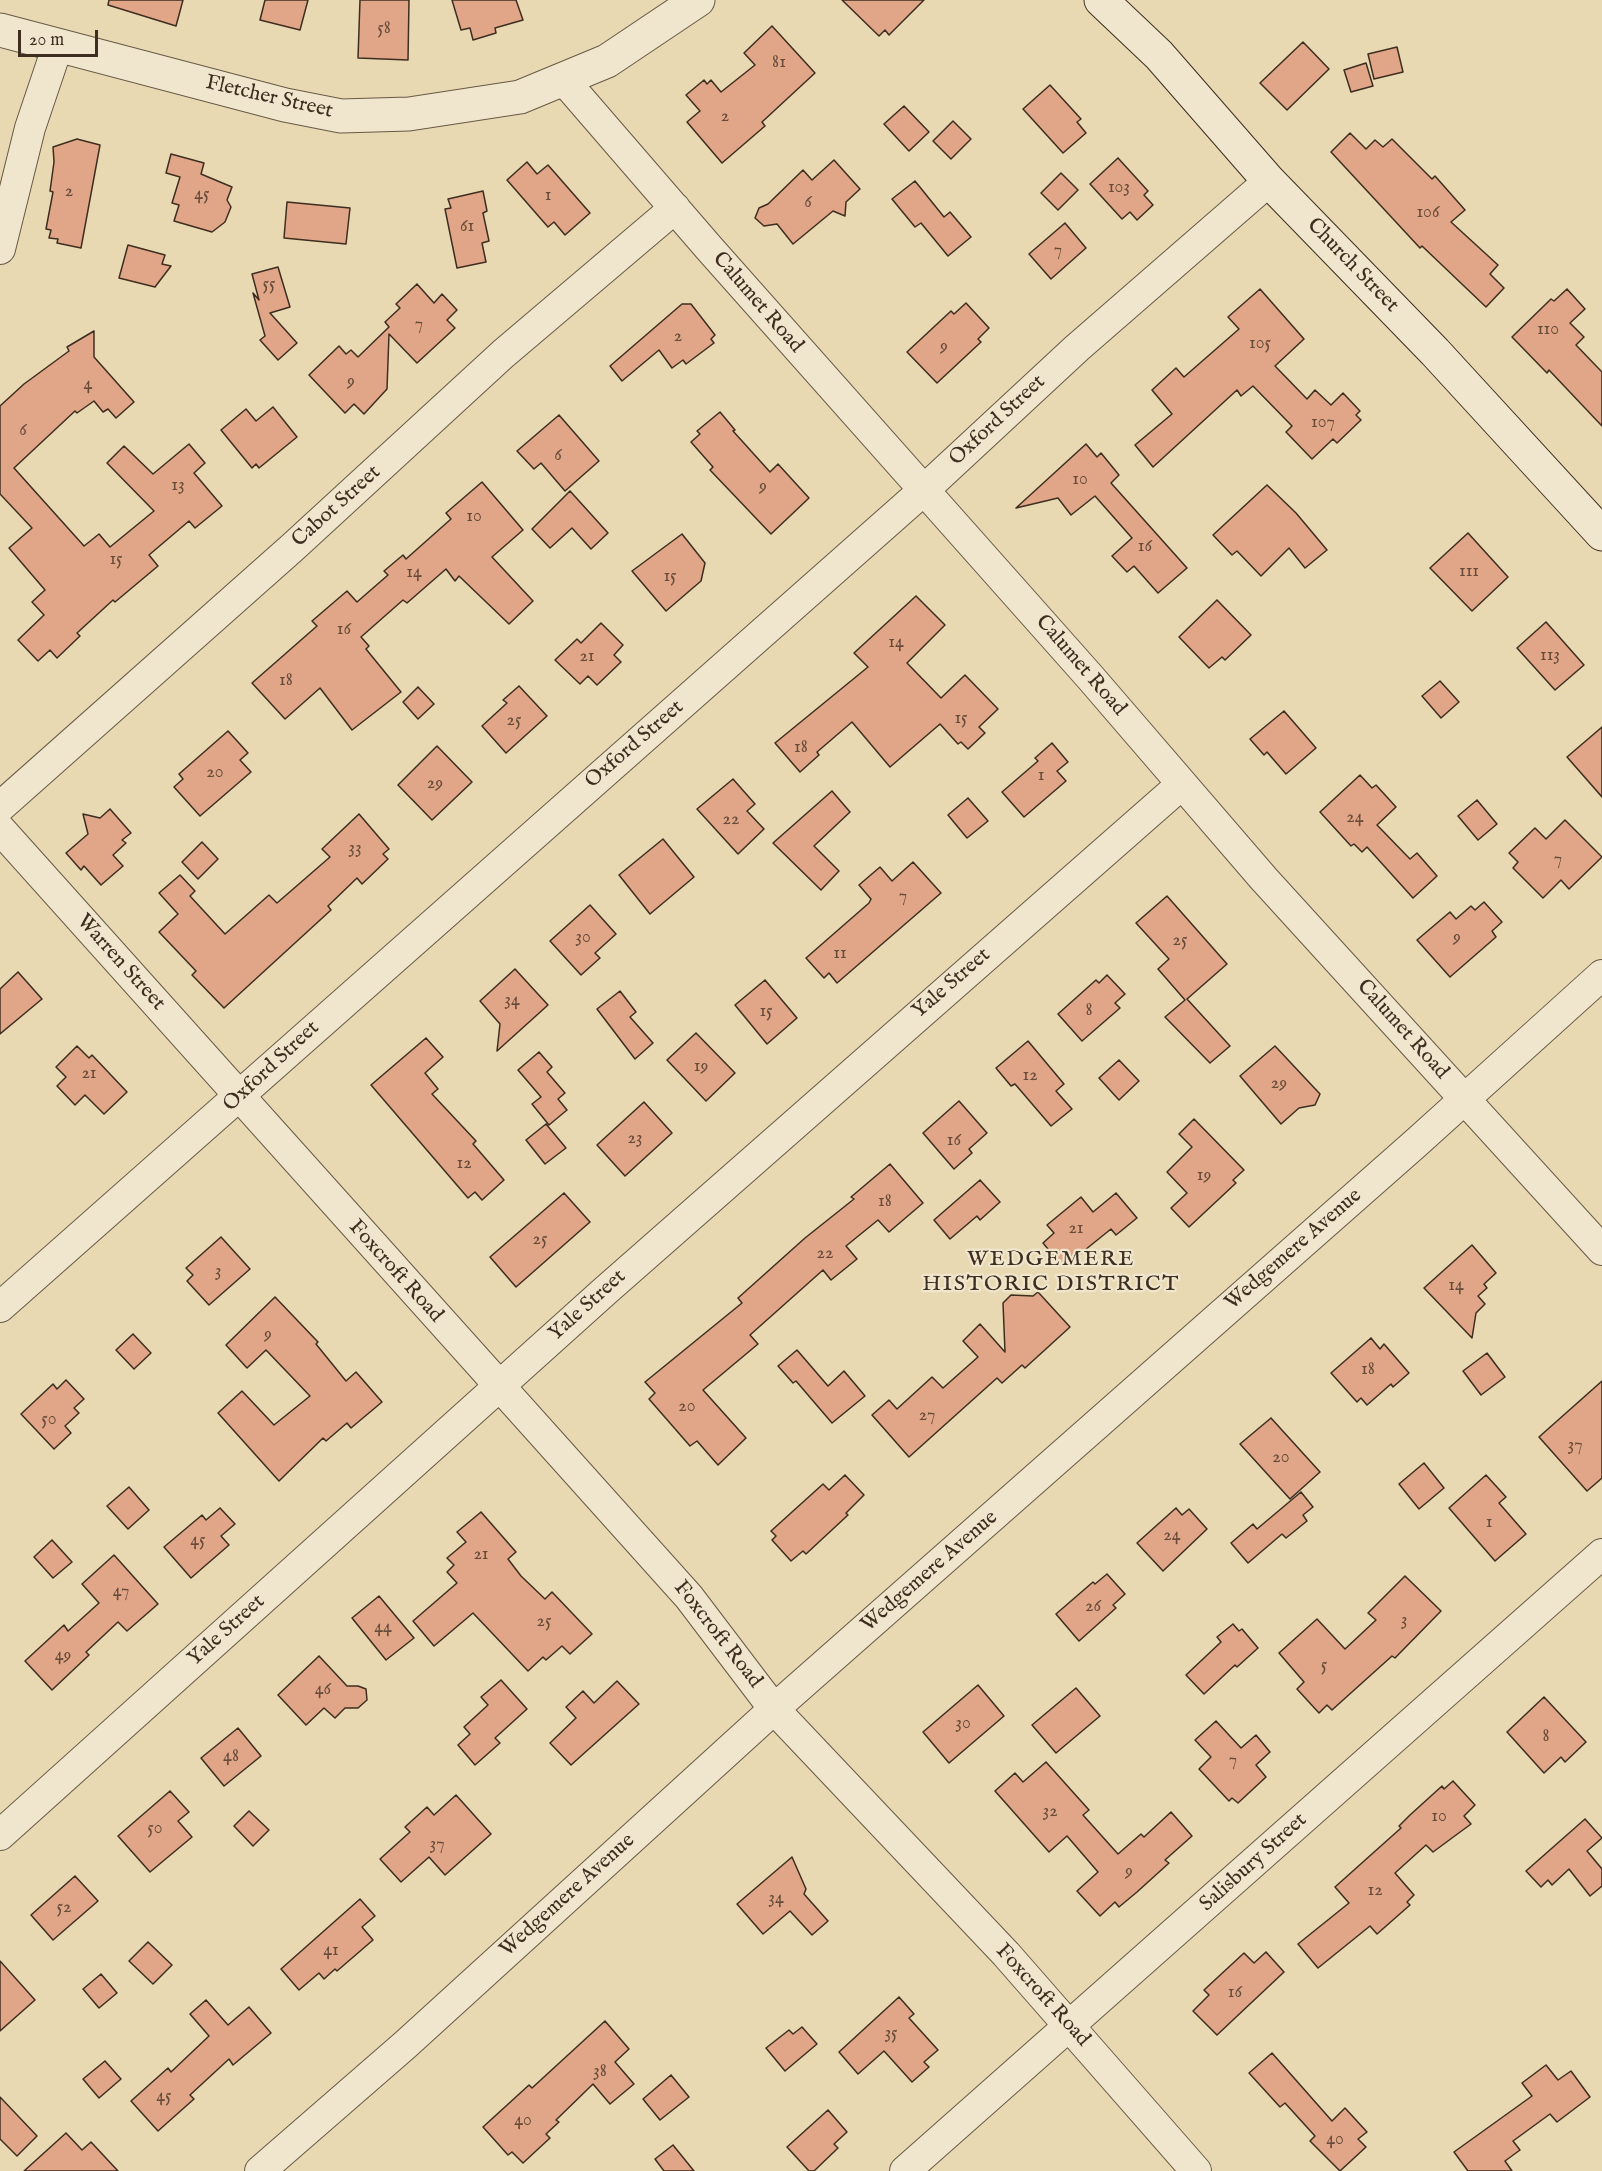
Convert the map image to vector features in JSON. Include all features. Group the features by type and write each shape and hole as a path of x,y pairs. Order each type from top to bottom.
{"street":[{"name":"Fletcher Street","path":"0,30 285,105 341,116 409,114 520,97 607,61 698,0"},
{"name":"Church Street","path":"1101,0 1159,54 1269,181 1597,518"},
{"path":"0,249 30,128 58,45"},
{"name":"Calumet Road","path":"563,78 1264,879 1602,1250"},
{"name":"Oxford Street","path":"0,1307 924,490 1077,348 1269,181"},
{"name":"Cabot Street","path":"0,807 293,547 503,354 675,208"},
{"name":"Yale Street","path":"0,1835 830,1091 1182,784"},
{"name":"Warren Street","path":"0,829 239,1098"},
{"name":"Wedgemere Avenue","path":"260,2171 405,2045 774,1709 1465,1099 1602,975"},
{"name":"Foxcroft Road","path":"239,1098 689,1597 774,1709 1006,1954 1196,2171"},
{"name":"Salisbury Street","path":"906,2171 1602,1554"}],"building":[{"path":"109,0 183,0 176,26 108,5"},
{"path":"265,0 308,0 300,30 260,20"},
{"path":"360,0 409,0 408,60 358,58"},
{"path":"452,0 516,0 523,20 495,28 496,33 473,40 470,28 461,30"},
{"path":"842,0 924,0 889,35 885,30 879,36"},
{"path":"772,26 815,73 762,122 765,126 722,163 687,122 700,111 686,95 704,80 707,84 711,80 721,92 755,65 744,53"},
{"path":"1303,42 1329,69 1287,110 1260,83"},
{"path":"1397,47 1403,72 1374,79 1368,54"},
{"path":"1366,63 1373,86 1351,92 1344,70"},
{"path":"1050,85 1081,119 1077,122 1086,133 1063,153 1023,109"},
{"path":"904,106 929,132 909,151 884,124"},
{"path":"953,121 971,139 951,159 933,141"},
{"path":"1350,133 1366,149 1375,140 1383,147 1392,139 1432,179 1435,176 1465,210 1451,222 1498,265 1490,274 1504,288 1486,307 1422,246 1420,248 1331,152"},
{"path":"77,139 100,145 81,248 57,243 58,239 49,238 51,230 46,229 53,192 50,191 54,162 53,147"},
{"path":"171,154 204,163 201,174 232,187 227,200 231,207 225,222 212,232 174,221 179,205 172,203 180,177 166,173"},
{"path":"1118,158 1148,191 1144,195 1153,205 1137,220 1130,212 1122,219 1090,184"},
{"path":"834,160 860,189 846,202 845,216 833,211 793,244 777,224 764,226 755,218 759,208 768,204 803,170 812,180"},
{"path":"527,162 537,174 548,165 590,213 565,235 554,222 548,227 507,180"},
{"path":"1061,173 1078,190 1058,210 1041,193"},
{"path":"915,181 944,217 950,212 971,237 948,256 921,223 915,227 892,199"},
{"path":"483,191 487,211 483,213 489,241 482,243 486,262 457,268 445,209 451,208 448,199"},
{"path":"287,202 350,208 346,244 284,238"},
{"path":"1065,223 1086,248 1051,279 1029,254"},
{"path":"128,245 165,255 162,264 171,266 155,287 119,278"},
{"path":"278,267 290,307 270,313 297,343 278,360 260,340 265,336 253,293 259,300 252,274"},
{"path":"417,284 434,303 442,294 457,310 447,320 455,328 417,363 389,334 387,389 364,414 354,404 345,413 309,375 339,346 346,354 351,350 358,357 389,327 385,322 400,308 396,304"},
{"path":"1260,289 1304,339 1275,366 1307,399 1315,390 1331,405 1343,393 1360,411 1356,415 1361,420 1337,443 1333,439 1312,459 1286,432 1292,426 1253,386 1241,396 1237,390 1153,467 1135,445 1172,414 1152,390 1176,368 1184,377 1239,329 1228,317"},
{"path":"1567,289 1585,309 1570,323 1584,337 1576,345 1602,372 1602,426 1549,370 1547,373 1512,337 1551,299 1554,301"},
{"path":"966,303 989,328 978,339 981,342 937,383 907,352 951,311 954,314"},
{"path":"682,304 691,304 715,335 711,339 714,343 686,364 683,360 672,368 659,350 622,381 610,366"},
{"path":"94,331 94,357 134,402 116,418 108,409 103,412 94,401 77,413 75,411 14,468 84,546 99,534 110,547 154,511 107,463 124,446 153,474 189,444 205,463 194,473 222,506 195,528 189,521 149,555 158,566 115,602 113,600 77,633 80,636 57,658 50,650 38,661 18,640 44,615 32,602 45,590 9,548 32,528 0,494 0,406 24,384 69,351 67,347"},
{"path":"273,407 297,437 259,468 256,464 252,468 221,430 246,409 256,421"},
{"path":"720,412 735,430 733,431 770,472 778,464 809,498 771,534 710,470 713,467 691,442 700,434 697,431"},
{"path":"559,415 599,461 565,491 541,463 534,469 517,451"},
{"path":"1086,444 1097,457 1101,453 1119,475 1111,483 1187,568 1158,593 1134,566 1127,572 1112,556 1132,538 1095,496 1071,515 1058,498 1016,508"},
{"path":"482,482 523,530 492,557 533,601 509,624 459,576 455,581 446,569 407,603 403,600 361,637 369,646 366,649 401,692 352,730 320,688 285,719 252,683 317,626 312,621 347,591 357,602 388,575 384,571 403,555 406,559 451,519 446,513"},
{"path":"1267,485 1296,513 1327,550 1305,568 1289,548 1261,576 1237,551 1232,555 1213,535"},
{"path":"570,491 608,533 591,549 572,528 550,548 532,529"},
{"path":"1468,533 1508,577 1472,611 1430,568"},
{"path":"682,534 705,563 701,581 666,611 632,571"},
{"path":"916,596 945,625 907,663 941,698 965,675 998,709 979,727 985,733 968,749 961,742 958,744 940,724 890,767 852,722 817,752 819,755 800,772 775,743 868,667 854,653"},
{"path":"1217,600 1251,635 1225,660 1222,657 1209,668 1179,637"},
{"path":"1546,622 1584,665 1555,690 1517,648"},
{"path":"601,623 623,645 614,655 621,662 597,685 588,676 580,684 555,660 577,639 581,643"},
{"path":"1440,681 1459,702 1441,718 1422,696"},
{"path":"519,686 547,716 506,753 482,726 507,703 503,700"},
{"path":"418,687 434,704 418,719 403,702"},
{"path":"1284,711 1316,748 1286,774 1267,752 1264,755 1250,739"},
{"path":"1602,727 1602,797 1567,757"},
{"path":"228,731 248,753 240,760 251,772 200,816 174,787 183,779 179,774"},
{"path":"1052,743 1068,762 1057,771 1066,781 1024,817 1002,792 1038,761 1035,758"},
{"path":"437,746 472,782 432,820 398,785"},
{"path":"1360,775 1372,788 1376,785 1396,807 1377,825 1410,859 1417,853 1437,876 1413,898 1367,847 1362,852 1354,844 1351,846 1320,812"},
{"path":"733,779 755,804 747,811 764,829 738,854 697,809"},
{"path":"832,791 850,812 814,846 839,871 821,890 773,843"},
{"path":"968,798 988,821 967,838 948,815"},
{"path":"1477,800 1497,824 1478,840 1458,816"},
{"path":"110,809 131,833 122,840 126,843 113,855 123,866 101,885 84,866 81,870 66,853 88,834 83,814 100,818"},
{"path":"359,814 389,849 383,854 388,859 362,884 357,878 328,906 331,910 224,1008 192,975 196,971 159,932 178,914 159,893 180,875 195,891 190,896 225,934 269,895 277,903 330,857 322,849"},
{"path":"1565,820 1602,857 1569,889 1561,880 1543,898 1513,868 1518,862 1509,853 1535,828 1546,839"},
{"path":"663,839 694,877 650,914 619,875"},
{"path":"202,842 218,859 198,879 182,862"},
{"path":"913,862 941,893 837,983 829,973 824,978 806,958 869,903 871,899 859,885 880,867 892,881"},
{"path":"1167,896 1227,964 1187,999 1230,1046 1210,1063 1165,1017 1185,1000 1158,969 1169,959 1136,923"},
{"path":"1484,902 1502,922 1492,931 1496,937 1450,977 1417,940 1450,912 1456,919 1471,906 1475,910"},
{"path":"590,905 616,934 595,953 600,958 581,975 550,941"},
{"path":"515,969 548,1005 497,1051 500,1024 480,1001"},
{"path":"18,972 42,999 0,1034 0,989"},
{"path":"1107,975 1125,994 1115,1003 1120,1008 1082,1041 1058,1014 1096,980 1099,983"},
{"path":"765,980 797,1018 767,1044 735,1005"},
{"path":"620,991 636,1012 630,1017 653,1043 635,1059 597,1009"},
{"path":"696,1033 735,1073 706,1101 667,1060"},
{"path":"426,1038 443,1057 425,1073 438,1089 432,1094 476,1141 473,1144 504,1180 482,1200 475,1192 468,1198 371,1085"},
{"path":"1028,1041 1064,1084 1056,1091 1072,1109 1051,1126 1015,1084 1011,1086 996,1068"},
{"path":"77,1046 89,1058 92,1055 127,1092 104,1114 85,1095 75,1105 57,1086 66,1077 56,1067"},
{"path":"1275,1046 1320,1094 1315,1105 1299,1108 1281,1124 1240,1076"},
{"path":"539,1052 552,1067 547,1072 565,1093 558,1099 567,1110 549,1125 532,1104 541,1097 518,1070"},
{"path":"1119,1060 1139,1081 1119,1100 1099,1078"},
{"path":"959,1101 987,1133 969,1149 972,1153 954,1169 923,1133"},
{"path":"644,1102 672,1133 625,1176 597,1145"},
{"path":"1194,1119 1244,1170 1233,1180 1236,1183 1189,1227 1171,1208 1187,1193 1167,1172 1192,1147 1179,1134"},
{"path":"546,1124 566,1148 545,1164 526,1140"},
{"path":"890,1164 923,1203 889,1232 878,1220 846,1246 857,1259 831,1280 823,1270 750,1335 758,1344 703,1390 746,1438 718,1465 697,1441 690,1446 649,1399 655,1393 645,1382 742,1303 738,1298 805,1238 854,1199 851,1197"},
{"path":"980,1180 1000,1202 980,1220 977,1216 950,1239 934,1220"},
{"path":"564,1193 590,1222 516,1287 490,1257"},
{"path":"1116,1193 1137,1218 1116,1235 1111,1229 1080,1254 1078,1251 1061,1265 1043,1243 1054,1233 1047,1225 1081,1197 1093,1212"},
{"path":"221,1237 250,1269 209,1305 187,1281 193,1275 186,1268"},
{"path":"1472,1245 1496,1273 1484,1284 1487,1288 1478,1296 1485,1304 1476,1313 1472,1338 1424,1288"},
{"path":"1038,1292 1070,1327 1025,1368 1022,1365 1002,1383 997,1378 909,1457 872,1415 889,1400 897,1409 932,1377 943,1388 978,1357 963,1341 980,1324 1005,1352 1003,1303 1011,1295 1033,1296"},
{"path":"275,1297 318,1342 316,1344 346,1381 356,1372 382,1402 351,1428 347,1423 326,1441 323,1438 279,1481 218,1413 242,1391 274,1425 310,1396 266,1350 247,1368 226,1345"},
{"path":"133,1334 151,1353 134,1369 116,1350"},
{"path":"1371,1338 1380,1349 1384,1344 1409,1373 1393,1387 1391,1384 1367,1405 1361,1398 1357,1402 1331,1373"},
{"path":"797,1350 828,1386 844,1371 865,1396 832,1423 796,1381 793,1383 778,1366"},
{"path":"1487,1353 1505,1377 1481,1395 1463,1371"},
{"path":"66,1380 84,1399 74,1408 79,1413 65,1426 71,1433 54,1449 21,1414 53,1384 57,1389"},
{"path":"1602,1381 1602,1478 1587,1491 1539,1437"},
{"path":"1271,1418 1320,1472 1290,1499 1240,1444"},
{"path":"1424,1463 1444,1488 1419,1509 1399,1484"},
{"path":"845,1475 864,1495 846,1513 848,1515 806,1554 803,1551 791,1561 772,1540 776,1536 771,1531 823,1484 829,1490"},
{"path":"1486,1475 1506,1497 1499,1503 1526,1534 1495,1561 1449,1508"},
{"path":"129,1487 149,1510 128,1529 107,1506"},
{"path":"1301,1492 1313,1507 1303,1515 1307,1521 1286,1538 1282,1534 1248,1563 1231,1543 1253,1524 1257,1529"},
{"path":"220,1508 235,1524 221,1536 229,1545 191,1578 164,1547 202,1515 206,1520"},
{"path":"1176,1508 1182,1515 1189,1509 1207,1529 1163,1571 1137,1543"},
{"path":"481,1512 516,1552 508,1559 521,1576 545,1599 552,1592 592,1634 570,1654 562,1646 546,1660 543,1657 528,1671 473,1613 434,1646 413,1621 457,1583 447,1572 454,1565 447,1558 466,1542 457,1532"},
{"path":"52,1540 72,1562 53,1578 34,1557"},
{"path":"114,1555 158,1604 127,1631 118,1622 86,1652 89,1655 52,1690 25,1661 64,1625 68,1631 99,1603 82,1584"},
{"path":"1107,1574 1125,1594 1113,1605 1116,1608 1079,1641 1056,1614 1093,1582 1095,1584"},
{"path":"1405,1576 1441,1611 1395,1658 1392,1656 1332,1710 1327,1705 1319,1713 1297,1689 1304,1682 1279,1653 1317,1619 1345,1649 1376,1620 1368,1613"},
{"path":"379,1596 414,1638 386,1660 352,1618"},
{"path":"1233,1624 1239,1631 1242,1629 1258,1648 1237,1667 1235,1665 1204,1694 1186,1675 1221,1642 1217,1637"},
{"path":"319,1656 347,1686 366,1689 367,1700 358,1708 345,1708 335,1718 324,1708 306,1725 278,1695"},
{"path":"501,1680 527,1709 495,1738 500,1743 475,1765 458,1745 470,1734 464,1727 488,1705 481,1697"},
{"path":"617,1681 639,1704 571,1765 550,1743 576,1718 566,1707 583,1691 594,1703"},
{"path":"978,1685 1004,1716 949,1763 923,1732"},
{"path":"1076,1688 1100,1716 1056,1753 1032,1725"},
{"path":"1544,1697 1586,1742 1565,1762 1561,1757 1544,1773 1507,1732"},
{"path":"1216,1721 1241,1748 1256,1735 1270,1752 1256,1765 1266,1777 1238,1803 1232,1798 1229,1801 1199,1769 1211,1757 1195,1740"},
{"path":"238,1728 261,1756 224,1786 201,1758"},
{"path":"1046,1762 1089,1810 1083,1815 1118,1854 1141,1834 1144,1837 1171,1812 1192,1836 1165,1860 1169,1863 1137,1892 1119,1907 1115,1902 1100,1916 1077,1891 1098,1872 1067,1836 1049,1852 995,1791 1015,1773 1023,1782"},
{"path":"1453,1781 1475,1805 1464,1816 1471,1824 1433,1852 1426,1845 1395,1873 1414,1895 1407,1902 1410,1905 1377,1934 1370,1926 1318,1968 1298,1944 1349,1903 1335,1887 1401,1828 1399,1826 1442,1786 1444,1789"},
{"path":"170,1791 189,1812 178,1821 192,1837 150,1872 118,1836"},
{"path":"456,1795 491,1834 445,1875 429,1857 401,1882 380,1859 410,1832 405,1827 427,1807 434,1815"},
{"path":"249,1811 269,1830 253,1846 234,1826"},
{"path":"1585,1819 1602,1838 1587,1851 1602,1869 1602,1886 1590,1896 1569,1869 1552,1885 1548,1880 1541,1887 1526,1871"},
{"path":"792,1857 806,1889 804,1894 828,1921 812,1935 790,1911 763,1934 737,1904"},
{"path":"75,1876 98,1901 53,1940 31,1915"},
{"path":"360,1899 375,1916 362,1927 373,1940 337,1971 335,1969 324,1979 319,1973 299,1990 281,1969"},
{"path":"148,1942 172,1965 153,1984 129,1961"},
{"path":"1266,1952 1284,1972 1217,2035 1193,2011 1209,1995 1204,1990 1244,1953 1254,1963"},
{"path":"0,1961 35,2000 0,2031"},
{"path":"101,1974 117,1993 99,2008 83,1989"},
{"path":"899,1997 914,2014 909,2018 938,2050 924,2062 929,2067 912,2082 884,2051 858,2074 839,2052"},
{"path":"206,2000 228,2025 249,2007 271,2033 233,2065 229,2059 190,2095 194,2099 158,2131 131,2101 168,2068 171,2072 209,2036 190,2014"},
{"path":"605,2021 629,2049 615,2062 634,2084 610,2104 593,2084 556,2120 559,2122 546,2134 550,2138 523,2163 512,2152 508,2155 483,2127 529,2085 532,2088"},
{"path":"802,2027 817,2044 785,2071 766,2048 789,2030 793,2034"},
{"path":"1272,2053 1332,2121 1345,2108 1367,2132 1358,2139 1366,2147 1340,2171 1310,2141 1315,2136 1285,2103 1280,2107 1249,2073"},
{"path":"105,2061 121,2079 99,2098 83,2079"},
{"path":"1546,2065 1558,2080 1571,2071 1590,2097 1557,2122 1550,2114 1513,2141 1520,2150 1505,2161 1512,2171 1468,2171 1454,2152 1532,2096 1522,2083"},
{"path":"671,2075 689,2097 660,2120 643,2099"},
{"path":"0,2097 37,2136 17,2156 0,2139"},
{"path":"828,2110 847,2132 834,2144 838,2148 814,2171 809,2171 787,2147"},
{"path":"66,2133 82,2150 91,2142 118,2171 24,2171"},
{"path":"673,2145 694,2171 664,2171 655,2159"}],"district":[{"name":"WEDGEMERE HISTORIC DISTRICT","path":"1051,1272"}]}
